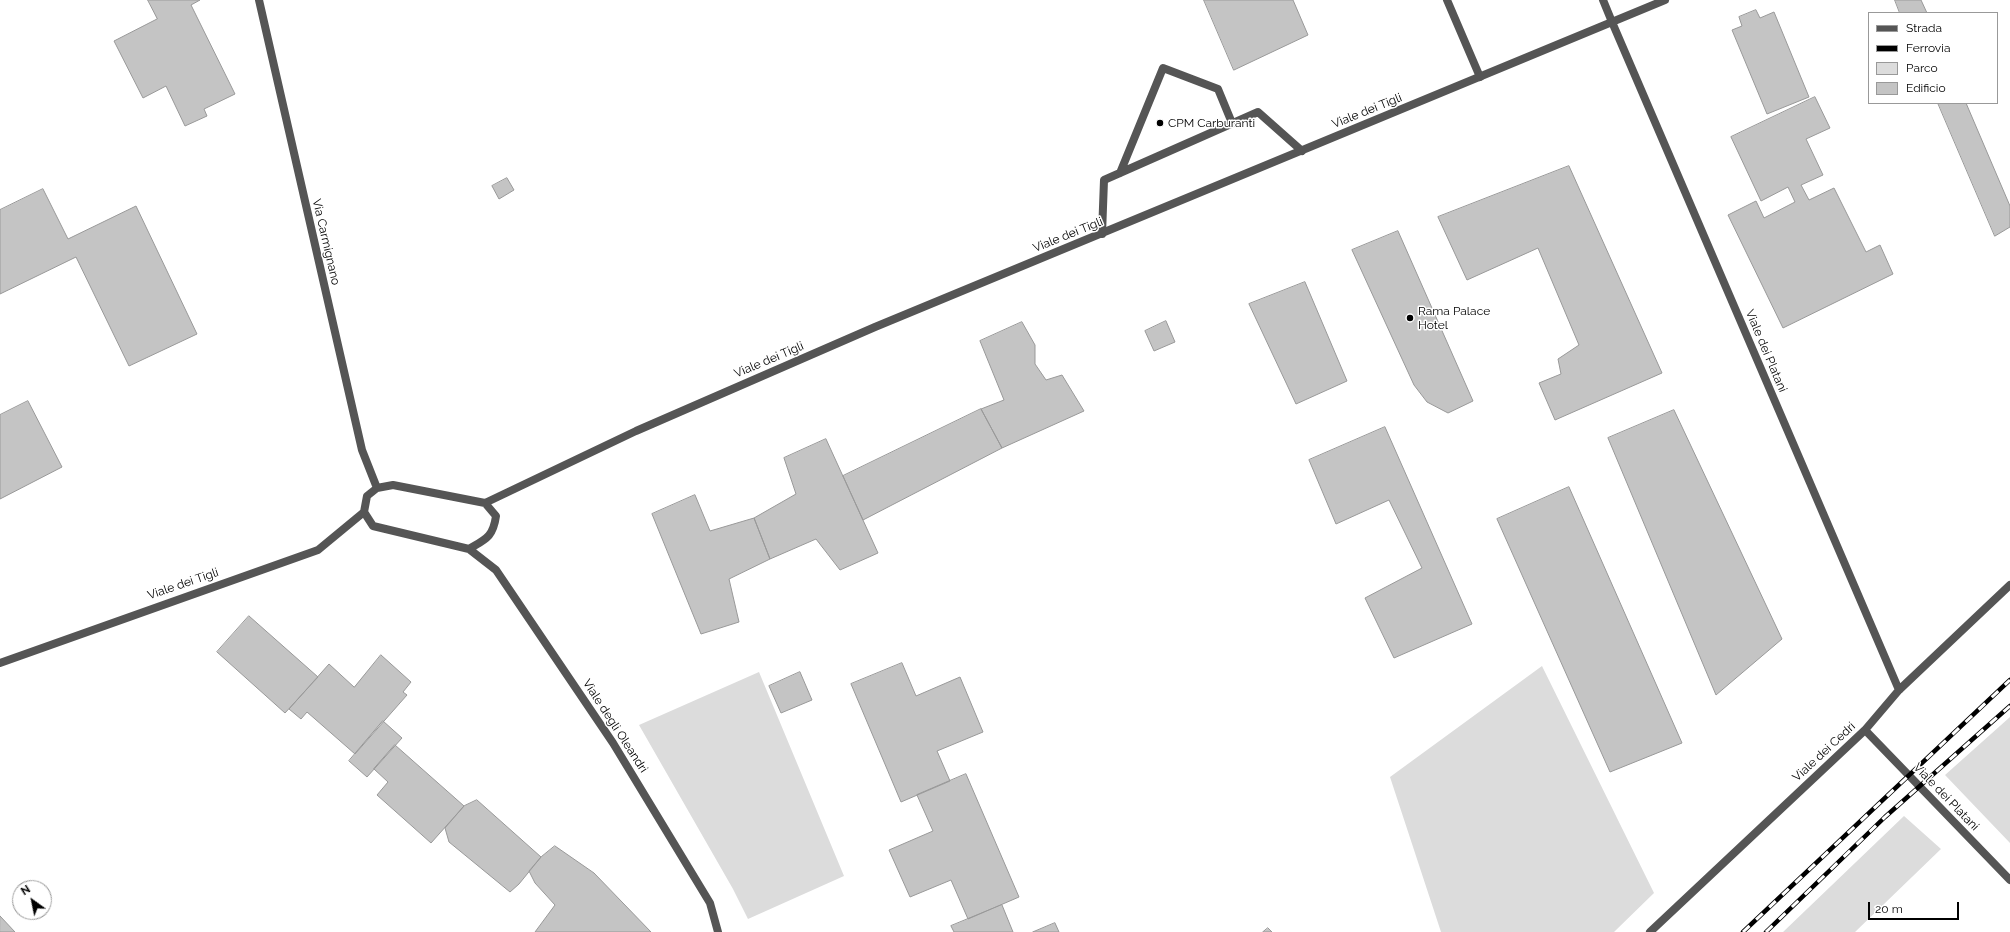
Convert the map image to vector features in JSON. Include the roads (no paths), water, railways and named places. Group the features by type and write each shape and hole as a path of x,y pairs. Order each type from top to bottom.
{"street":[{"name":"Via Carmignano","path":"259,0 362,450 377,488"},
{"path":"1447,0 1480,77"},
{"name":"Viale dei Platani","path":"1603,0 1899,690"},
{"name":"Viale dei Tigli","path":"486,503 636,431 875,327 1665,0"},
{"path":"1120,173 1163,68 1218,89 1232,123"},
{"path":"1102,234 1104,180 1258,112 1302,151"},
{"path":"393,486 486,503 496,516 494,529 488,538 469,550 373,526 364,512 367,496 377,488 393,486"},
{"name":"Viale dei Tigli","path":"0,663 318,550 364,512"},
{"name":"Viale degli Oleandri","path":"469,550 496,570 613,743 710,903 718,932"},
{"name":"Viale dei Cedri","path":"1650,932 1865,730 1899,690 2010,585"},
{"name":"Viale dei Platani","path":"1865,730 2010,880"}],"railway":[{"path":"1743,932 2010,680"},
{"path":"1766,932 1885,817 2010,706"}],"place":[{"name":"CPM Carburanti","path":"1160,123"},
{"name":"Rama Palace Hotel","path":"1410,318"}]}
